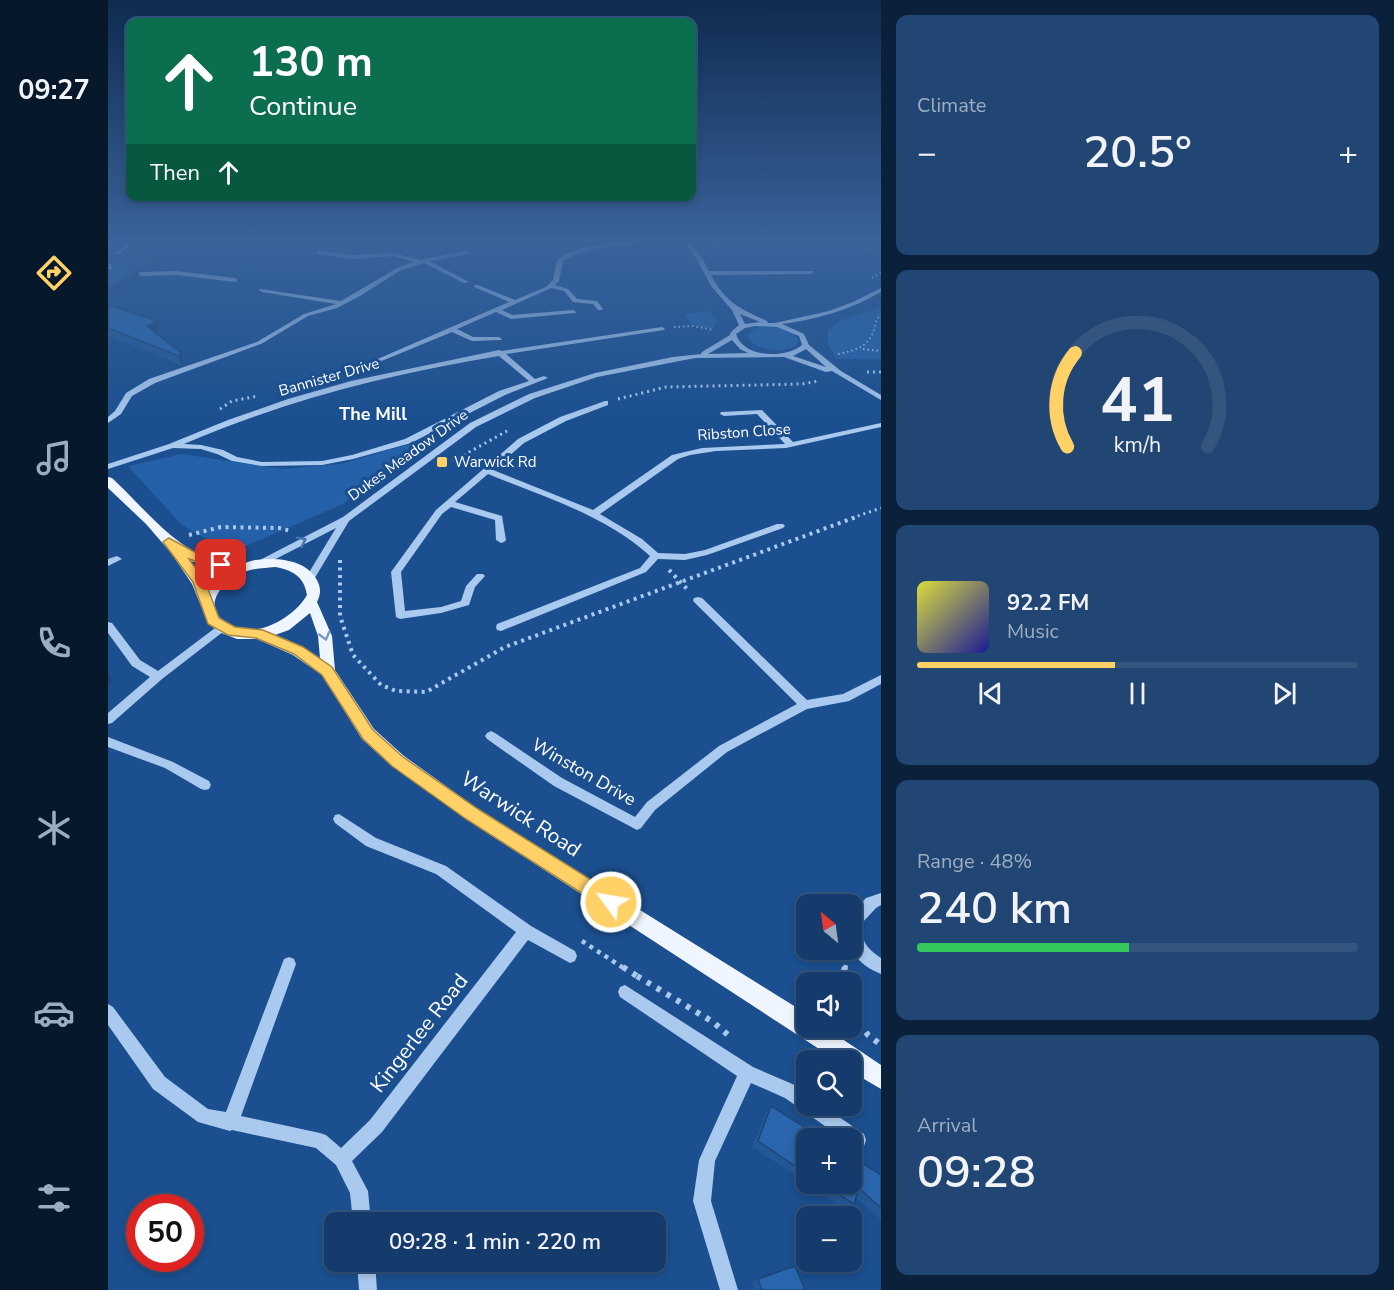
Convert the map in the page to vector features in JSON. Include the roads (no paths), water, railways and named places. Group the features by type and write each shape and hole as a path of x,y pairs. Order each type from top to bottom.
{"main road":[{"path":"108,481 169,542 199,581 208,601"},
{"path":"169,542 196,558 237,569"},
{"path":"259,564 290,565 302,571 313,586 311,603 303,614 291,623 258,633 245,634 222,628 213,620 208,611 208,601 212,590 221,580 237,569 259,564"},
{"path":"311,603 320,617 326,634 329,649 327,671"},
{"name":"Warwick Road","path":"258,633 298,651 327,671 368,734 398,761 472,814 796,1019"},
{"name":"Warwick Road","path":"824,1038 881,1078"}],"street":[{"path":"331,301 342,303"},
{"path":"108,421 118,412 129,395 152,381 259,343 306,315 345,301"},
{"path":"579,301 595,302 600,309"},
{"path":"728,301 735,309 743,326 821,317"},
{"path":"786,356 795,354 806,343 811,322 860,301"},
{"path":"299,383 382,359 514,302"},
{"path":"735,309 770,324 795,331 818,357 838,373 881,398"},
{"path":"496,310 511,317 573,312"},
{"name":"Dukes Meadow Drive","path":"259,564 346,519 449,440 498,411 531,396 595,375 695,356 709,351 733,336 735,331 743,326"},
{"path":"452,329 472,339 499,339"},
{"name":"Bannister Drive","path":"108,467 172,446 248,416 338,387 419,366 662,329"},
{"path":"733,336 741,347 764,355"},
{"path":"499,352 534,381"},
{"name":"Dukes Meadow Drive","path":"695,356 786,356"},
{"path":"786,356 838,373"},
{"name":"Bannister Drive","path":"172,446 201,447 235,459 262,464 332,461 378,451 408,441 502,393 544,378"},
{"path":"480,576 471,586 465,603 441,610 400,615 396,572 418,539 448,503 521,441 563,419 605,403"},
{"path":"724,414 759,412 791,445"},
{"name":"Ribston Close","path":"594,514 675,457 688,452 791,445 881,425"},
{"path":"486,470 594,514 639,541 656,556 685,557 707,552 780,526"},
{"path":"448,503 499,518 501,540"},
{"name":"Dukes Meadow Drive","path":"310,579 346,519"},
{"path":"501,627 644,570 656,556"},
{"path":"698,600 805,705"},
{"path":"108,626 136,663 158,676"},
{"path":"108,720 158,676 222,628"},
{"name":"Winston Drive","path":"491,736 558,782 637,824 651,806 723,749 805,705 845,698 881,679"},
{"path":"108,741 169,765 205,785"},
{"path":"339,819 371,842 441,870 526,931 570,956"},
{"path":"881,898 871,903 855,920 854,940 860,952 881,967"},
{"name":"Kingerlee Road","path":"342,1159 376,1126 526,931"},
{"path":"230,1123 289,964"},
{"path":"625,992 747,1073 796,1096"},
{"path":"108,1012 159,1083 204,1116 320,1141 342,1159 359,1191 361,1212"},
{"path":"729,1290 702,1201 707,1160 747,1073"},
{"path":"824,1116 841,1128"},
{"path":"367,1272 368,1290"}],"place":[{"name":"Warwick Rd","path":"442,462"}],"district":[{"name":"The Mill","path":"373,414"}]}
